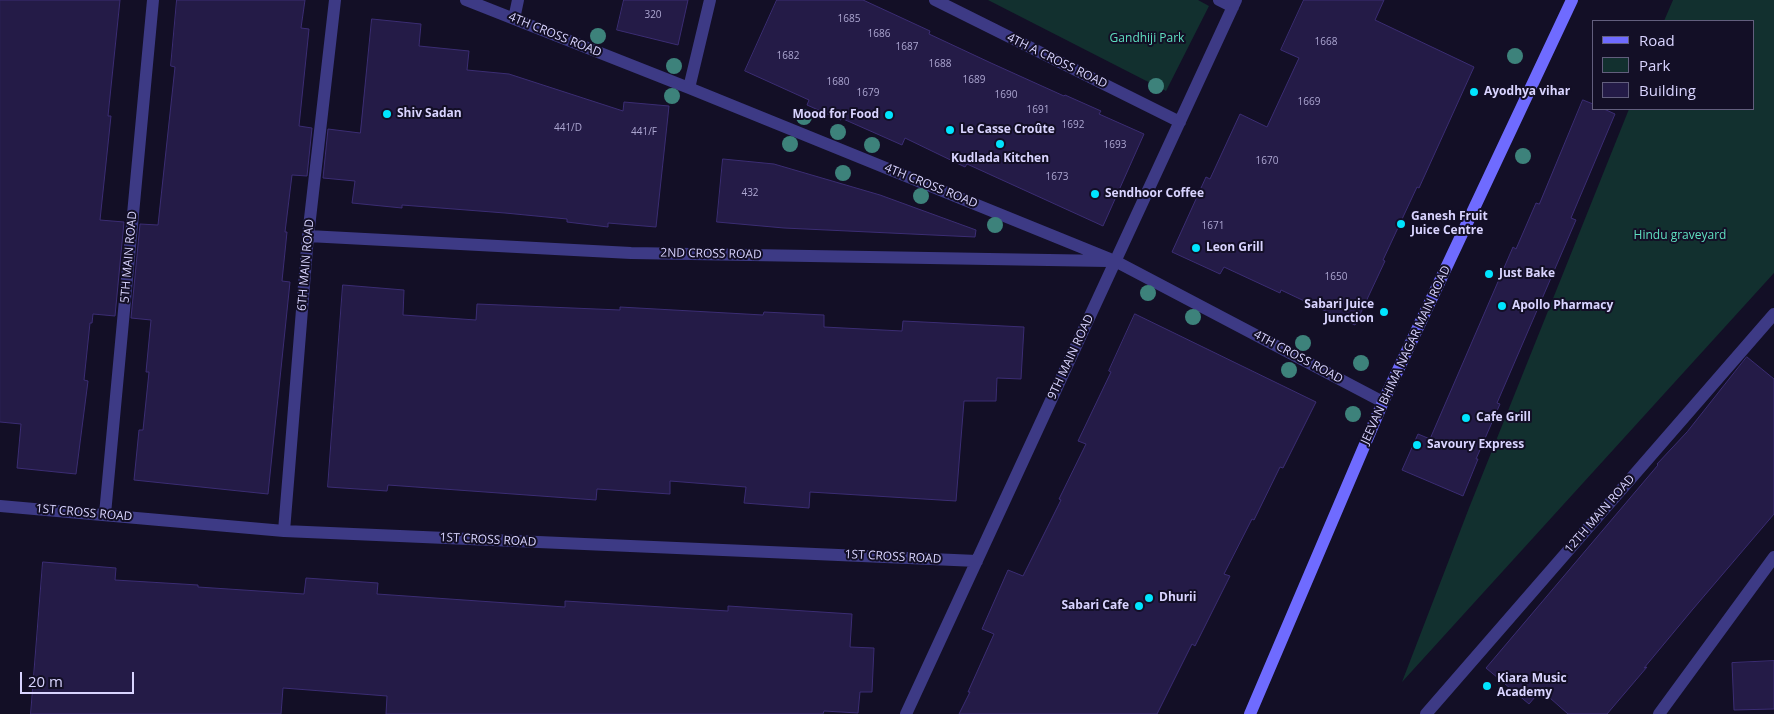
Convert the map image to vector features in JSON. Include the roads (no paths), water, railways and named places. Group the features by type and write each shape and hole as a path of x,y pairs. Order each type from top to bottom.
{"main road":[{"name":"JEEVAN BHIMA NAGAR MAIN ROAD","path":"1250,714 1383,402 1572,0"}],"street":[{"name":"5TH MAIN ROAD","path":"106,514 153,0"},
{"name":"6TH MAIN ROAD","path":"284,531 308,236 334,0"},
{"name":"4TH CROSS ROAD","path":"466,0 689,88 1115,261 1383,402"},
{"path":"514,19 518,0"},
{"path":"689,88 710,0"},
{"name":"4TH A CROSS ROAD","path":"935,0 1180,122"},
{"path":"1219,0 1235,3"},
{"name":"9TH MAIN ROAD","path":"906,714 1235,3"},
{"name":"2ND CROSS ROAD","path":"308,236 632,253 1115,261"},
{"name":"12TH MAIN ROAD","path":"1426,714 1774,314"},
{"name":"1ST CROSS ROAD","path":"0,506 284,531 977,561"},
{"path":"1658,714 1774,557"}],"place":[{"name":"Ayodhya vihar","path":"1474,92"},
{"name":"Shiv Sadan","path":"387,114"},
{"name":"Mood for Food","path":"889,115"},
{"name":"Le Casse Croûte","path":"950,130"},
{"name":"Kudlada Kitchen","path":"1000,144"},
{"name":"Sendhoor Coffee","path":"1095,194"},
{"name":"Ganesh Fruit Juice Centre","path":"1401,224"},
{"name":"Leon Grill","path":"1196,248"},
{"name":"Just Bake","path":"1489,274"},
{"name":"Apollo Pharmacy","path":"1502,306"},
{"name":"Sabari Juice Junction","path":"1384,312"},
{"name":"Cafe Grill","path":"1466,418"},
{"name":"Savoury Express","path":"1417,445"},
{"name":"Dhurii","path":"1149,598"},
{"name":"Sabari Cafe","path":"1139,606"},
{"name":"Kiara Music Academy","path":"1487,686"}],"park label":[{"name":"Gandhiji Park","path":"1147,39"},
{"name":"Hindu graveyard","path":"1680,236"}]}
